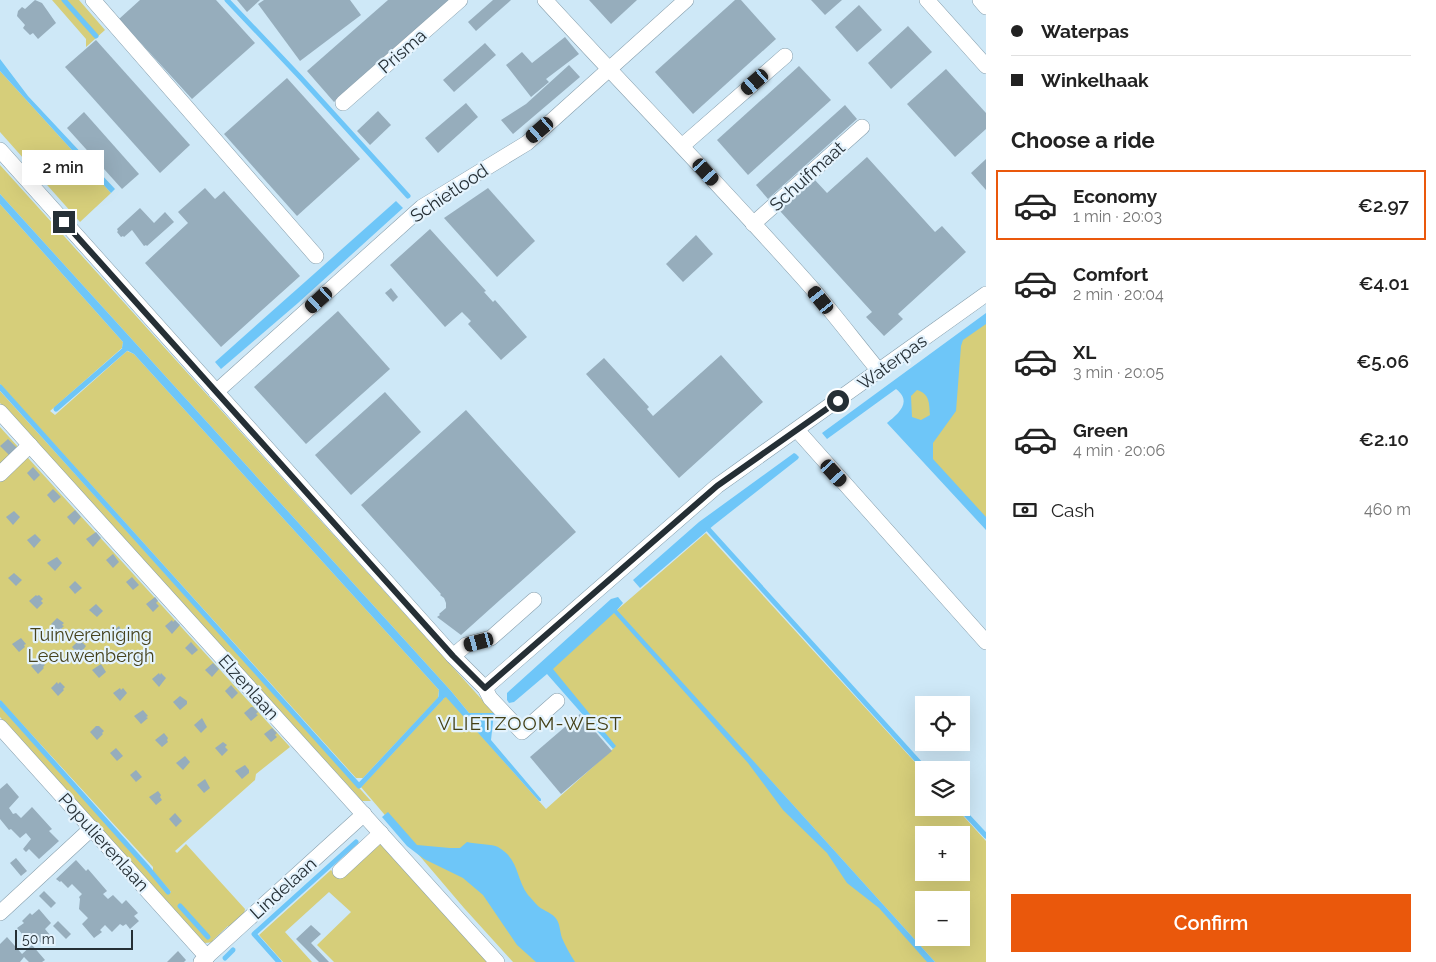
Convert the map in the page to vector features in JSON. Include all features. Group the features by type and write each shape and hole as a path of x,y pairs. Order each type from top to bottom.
{"street":[{"path":"93,0 316,256"},
{"name":"Prisma","path":"344,103 460,0"},
{"path":"545,0 609,70"},
{"name":"Schietlood","path":"216,392 422,207 527,142 686,0"},
{"path":"927,0 986,66"},
{"path":"980,0 986,7"},
{"path":"682,146 785,56"},
{"name":"Schuifmaat","path":"609,70 682,146 810,287 879,371"},
{"name":"Schuifmaat","path":"753,224 862,127"},
{"path":"0,150 453,656 485,688 490,698 522,732 557,701"},
{"name":"Waterpas","path":"485,688 717,486 986,294"},
{"name":"Elzenlaan","path":"0,412 497,962"},
{"path":"797,430 986,642"},
{"path":"0,474 30,445"},
{"path":"453,656 466,646 492,638 534,600"},
{"name":"Populierenlaan","path":"0,727 92,828 204,959"},
{"name":"Lindelaan","path":"204,959 364,814"},
{"path":"0,913 92,828"},
{"path":"340,871 381,833"}],"green space":[{"path":"52,0 79,0 105,30 86,47 86,39"},
{"path":"0,71 111,193 80,222 0,132"},
{"path":"0,165 494,713 469,713 0,194"},
{"path":"0,204 123,342 122,348 50,411 55,415 127,351 134,354 439,690 438,698 363,778 356,778 0,384"},
{"path":"986,318 986,524 898,428 917,369"},
{"path":"0,391 371,801 362,801 0,403"},
{"name":"Tuinvereniging Leeuwenbergh","path":"0,427 290,747 256,774 255,780 175,851 177,853 186,844 245,909 244,914 230,928 228,926 213,940 215,942 205,943 201,940 0,717 0,706 145,866 168,894 171,892 153,871 153,867 0,700"},
{"path":"706,533 915,762 915,816 963,816 986,841 986,962 935,962 921,946 970,946 970,891 915,891 915,940 746,753 915,942 915,946 919,946 933,962 513,962 464,908 361,787 446,696 546,809 614,748 541,666 617,610"},
{"path":"380,843 488,962 334,962 317,945 351,912 329,892 285,932 312,962 283,962 259,935 331,870 340,879"}],"water":[{"path":"0,59 28,96 115,189 111,193 0,71"},
{"path":"0,194 469,713 494,713 491,740 541,801 446,697 438,702 439,690 134,354 122,348 123,342 0,204"},
{"path":"396,201 403,208 298,303 221,369 215,362"},
{"path":"986,313 986,324 963,340 956,411 933,443 933,459 986,517 986,530 887,423 899,412 904,403 901,394 896,389 827,439 822,433","holes":["917,390 928,399 930,415 921,420 912,417 911,396"]},
{"path":"794,453 799,457 798,459 714,525 640,588 633,580 699,522"},
{"path":"618,597 623,603 617,610 915,940 915,946 921,946 935,962 927,962 879,908 847,883 827,853 783,810 748,763 614,613 553,669 616,746 613,749 547,674 514,702 509,703 507,693 611,599"},
{"path":"388,812 417,845 460,848 467,842 496,846 505,852 514,863 528,895 538,906 553,915 557,920 562,938 575,962 536,962 517,945 483,895 463,878 424,859 407,846 382,817"}],"building":[{"path":"35,0 42,3 56,23 38,39 33,33 30,35 23,28 25,25 17,16 18,11 22,7 25,9"},
{"path":"140,0 216,0 255,43 192,99 119,19"},
{"path":"237,0 260,0 247,12"},
{"path":"264,0 350,0 361,15 300,61 258,4"},
{"path":"388,0 450,0 334,102 307,71"},
{"path":"493,0 511,0 476,31 468,22"},
{"path":"589,0 637,0 611,24"},
{"path":"735,0 741,0 776,39 693,114 655,72"},
{"path":"811,0 842,0 825,15"},
{"path":"859,5 882,30 857,52 835,27"},
{"path":"908,26 932,52 891,89 868,63"},
{"path":"565,37 579,54 546,79 549,82 531,97 506,65 522,52 532,63"},
{"path":"96,40 190,145 160,173 65,67"},
{"path":"485,43 496,55 454,92 443,80"},
{"path":"569,65 580,77 513,134 501,120 526,104"},
{"path":"799,66 831,100 748,175 717,140"},
{"path":"946,69 986,113 986,129 955,157 907,104"},
{"path":"287,78 360,159 297,216 224,134"},
{"path":"466,103 478,117 438,153 425,138"},
{"path":"845,105 857,119 768,199 756,185"},
{"path":"378,111 391,125 370,145 357,131"},
{"path":"84,112 139,174 122,189 67,128"},
{"path":"867,157 935,232 942,226 966,252 898,314 903,319 884,336 866,317 872,312 780,211 814,179 827,193"},
{"path":"986,159 986,190 971,173"},
{"path":"205,188 215,199 224,191 300,276 221,347 145,263 188,223 178,212"},
{"path":"488,188 535,241 497,277 444,218"},
{"path":"140,208 154,223 165,212 174,222 147,246 144,246 132,230 124,237 121,237 117,232 117,229"},
{"path":"430,229 486,291 484,292 493,302 495,300 527,337 501,360 468,324 471,321 462,312 445,327 390,265"},
{"path":"696,235 713,254 683,282 666,264"},
{"path":"391,288 398,297 393,302 385,293"},
{"path":"338,311 390,369 306,444 254,387"},
{"path":"721,355 763,402 679,478 586,374 604,358 649,407 647,409 653,416"},
{"path":"385,392 421,432 351,495 315,455"},
{"path":"466,410 576,532 461,635 437,617 446,608 446,603 441,594 361,505"},
{"path":"8,439 17,448 9,455 0,446"},
{"path":"33,467 40,475 34,481 27,473"},
{"path":"53,489 61,497 54,503 47,495"},
{"path":"75,510 81,517 74,525 67,517"},
{"path":"14,511 20,517 13,525 6,517"},
{"path":"96,532 101,538 93,547 86,539"},
{"path":"35,534 41,540 34,548 27,540"},
{"path":"113,554 119,562 113,568 106,560"},
{"path":"57,557 62,563 55,571 47,563"},
{"path":"14,573 22,580 16,586 8,578"},
{"path":"132,577 139,585 133,590 126,582"},
{"path":"75,581 82,588 75,594 69,587"},
{"path":"36,595 43,599 41,601 43,603 37,609 29,601"},
{"path":"155,597 158,601 156,603 159,606 153,612 146,604"},
{"path":"96,604 103,611 97,617 89,610"},
{"path":"57,618 64,623 62,625 64,626 58,632 51,624"},
{"path":"172,620 173,622 175,620 180,625 172,634 165,626"},
{"path":"119,626 124,635 117,641 110,633"},
{"path":"21,638 26,644 19,652 12,644"},
{"path":"78,641 79,643 81,641 86,646 79,655 72,647"},
{"path":"191,642 198,650 192,655 185,648"},
{"path":"140,650 145,658 138,664 131,656"},
{"path":"40,660 45,665 38,674 31,666"},
{"path":"213,663 219,669 212,677 205,670"},
{"path":"101,664 106,672 99,678 92,670"},
{"path":"159,673 166,678 159,687 152,679"},
{"path":"57,682 58,684 60,682 65,687 58,696 51,688"},
{"path":"231,685 238,693 232,699 225,691"},
{"path":"120,688 121,690 123,688 127,693 120,701 113,693"},
{"path":"180,696 187,701 187,704 180,710 173,702"},
{"path":"251,707 258,712 256,714 258,715 251,721 244,713"},
{"path":"143,710 148,718 141,724 134,716"},
{"path":"580,714 612,751 561,794 530,757"},
{"path":"202,718 207,727 201,733 194,725"},
{"path":"96,726 99,726 104,731 97,740 90,732"},
{"path":"272,728 277,733 275,735 277,737 271,742 264,734"},
{"path":"164,733 168,738 168,742 162,747 155,740"},
{"path":"223,742 227,745 225,747 228,750 222,756 215,748"},
{"path":"116,748 123,756 117,761 110,753"},
{"path":"185,756 190,762 183,770 176,763"},
{"path":"245,765 249,773 242,779 235,771"},
{"path":"136,770 142,777 136,782 130,775"},
{"path":"205,779 210,788 204,793 197,785"},
{"path":"7,783 19,797 9,808 13,814 16,813 21,818 32,807 52,829 49,831 59,841 39,859 29,849 26,852 23,849 31,839 26,833 20,838 11,829 9,830 0,819 0,789"},
{"path":"158,791 162,800 156,805 149,797"},
{"path":"175,813 182,821 176,827 169,819"},
{"path":"16,858 27,871 21,876 10,863"},
{"path":"76,860 86,871 88,869 107,891 103,894 108,899 113,895 122,904 126,900 138,913 134,916 139,921 130,929 126,924 123,926 120,924 112,932 105,925 100,930 102,932 94,938 82,924 88,918 79,909 79,897 82,894 72,884 68,888 56,879"},
{"path":"44,891 56,903 51,908 39,896"},
{"path":"39,909 51,923 45,929 50,935 41,943 36,937 29,942 17,928 24,923 22,921 30,913 32,915"},
{"path":"58,921 71,934 66,939 53,926"},
{"path":"311,925 321,934 311,943 329,962 319,962 296,939"},
{"path":"7,937 22,954 32,945 45,960 42,962 29,962 24,957 20,962 0,962 0,944"},
{"path":"178,951 186,960 184,962 167,962"}],"waterway":[{"path":"64,0 96,36"},
{"path":"227,0 408,196"},
{"path":"56,409 130,345"},
{"path":"0,387 359,786 441,698"},
{"path":"709,530 918,761"},
{"path":"0,703 168,892"},
{"path":"967,816 986,836"},
{"path":"279,962 254,934 356,842"},
{"path":"180,906 208,937"},
{"path":"225,958 233,950"}],"district":[{"name":"VLIETZOOM-WEST","path":"530,723"}],"route":[{"path":"64,222 453,656 485,688 717,486 838,401"}]}
